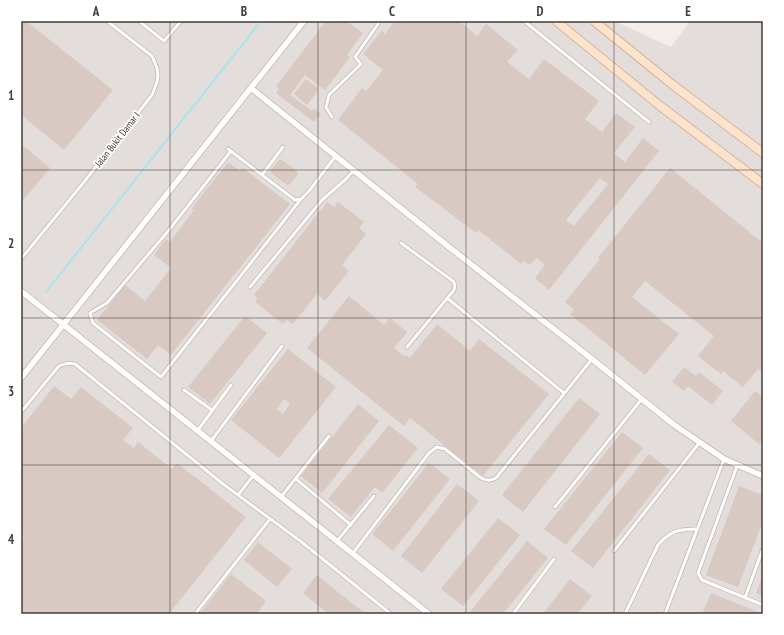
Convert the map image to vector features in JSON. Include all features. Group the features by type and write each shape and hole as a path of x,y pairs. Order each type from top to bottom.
{"street":[{"path":"21,378 304,21"},
{"path":"556,21 659,105 763,184"},
{"path":"594,21 673,85 763,153"},
{"path":"251,88 455,252 592,359 641,400 724,459 737,466 763,476"},
{"path":"21,291 429,614"}],"lane":[{"name":"Jalan Bukit Damar I","path":"21,259 84,182 152,94 155,88 157,82 157,68 152,56 106,21"},
{"path":"139,21 164,41 181,21"},
{"path":"524,21 649,122"},
{"path":"332,117 326,107 326,102 329,95 361,64 355,57 378,22"},
{"path":"262,175 283,147"},
{"path":"301,199 295,200 229,150 169,230 107,303 90,313 93,323 161,377 301,199 309,191 335,156"},
{"path":"250,287 322,200 354,170"},
{"path":"401,243 453,281 456,285 454,290 408,347"},
{"path":"447,298 564,393"},
{"path":"211,441 282,346"},
{"path":"353,554 437,446 481,478 491,481 496,478 592,359"},
{"path":"21,412 59,366 65,363 75,364 238,496 299,540 391,614"},
{"path":"198,430 231,385"},
{"path":"184,390 212,410"},
{"path":"554,507 641,400"},
{"path":"281,497 329,436"},
{"path":"614,551 700,442"},
{"path":"664,614 724,459"},
{"path":"737,466 698,573 702,580 763,605"},
{"path":"238,496 253,476"},
{"path":"296,479 351,525"},
{"path":"337,541 374,496"},
{"path":"195,614 270,519"},
{"path":"625,614 658,545 665,537 675,531 696,529"},
{"path":"745,598 763,548"},
{"path":"513,614 554,560"}],"shaded area":[{"path":"21,21 614,21 671,47 690,21 763,21 763,614 21,614"}],"building":[{"path":"21,21 26,21 113,90 64,150 21,115"},
{"path":"326,21 347,21 363,33 347,55 350,57 325,90 305,75 290,95 312,111 314,108 321,114 314,122 276,93 279,89 276,86"},
{"path":"395,21 459,21 477,36 486,24 518,50 507,62 529,79 544,59 599,101 585,119 602,132 616,113 635,127 614,153 625,162 643,138 659,151 549,290 535,278 545,265 537,258 530,265 524,261 521,264 478,230 476,233 415,187 418,184 338,120 362,88 366,91 383,70 363,54 382,30 385,34","holes":["600,178 608,184 574,226 566,220"]},
{"path":"306,79 319,89 307,105 294,94"},
{"path":"21,144 50,168 21,203"},
{"path":"279,160 282,160 297,171 298,174 289,185 271,173 271,170"},
{"path":"228,162 240,171 243,168 290,204 171,355 158,345 147,359 97,320 125,285 145,301 171,268 154,255 166,239 170,242 194,210 191,209"},
{"path":"670,168 763,243 763,373 758,369 743,387 723,371 721,374 698,356 714,336 645,281 632,297 679,334 645,375 570,314 574,310 565,302"},
{"path":"327,202 334,207 338,202 364,222 359,228 366,234 342,265 349,271 325,301 317,294 293,324 287,320 283,324 255,302 258,299 254,295"},
{"path":"349,296 384,325 390,318 407,332 394,348 405,357 406,355 410,358 437,324 470,351 479,339 549,394 483,476 410,418 404,426 307,348"},
{"path":"245,316 267,333 210,404 188,387"},
{"path":"288,349 336,387 279,458 231,420","holes":["284,399 290,404 283,414 277,409"]},
{"path":"684,367 696,376 699,372 723,391 712,405 688,386 684,391 672,382"},
{"path":"54,386 71,399 81,387 133,428 123,440 134,448 138,442 172,469 177,463 246,517 169,614 21,614 21,540 24,537 21,534 21,428"},
{"path":"755,391 763,397 763,439 759,444 731,421"},
{"path":"579,398 600,414 523,512 502,495"},
{"path":"358,404 379,421 322,493 301,476"},
{"path":"389,425 418,448 382,493 375,487 351,517 328,499"},
{"path":"622,432 643,448 566,545 544,529"},
{"path":"649,454 670,470 593,568 571,551"},
{"path":"429,463 450,479 393,551 372,534"},
{"path":"457,484 479,501 422,573 401,556"},
{"path":"739,486 763,495 763,521 738,587 706,575"},
{"path":"498,518 520,535 463,606 441,589"},
{"path":"527,541 548,558 503,614 472,614 470,612"},
{"path":"258,542 292,569 277,587 244,560"},
{"path":"231,574 266,601 257,614 200,614"},
{"path":"317,575 366,614 323,614 325,611 303,593"},
{"path":"763,575 763,596 756,593"},
{"path":"570,579 592,596 577,614 543,614"},
{"path":"711,593 763,614 702,614"}],"waterway":[{"path":"46,292 261,21"}]}
